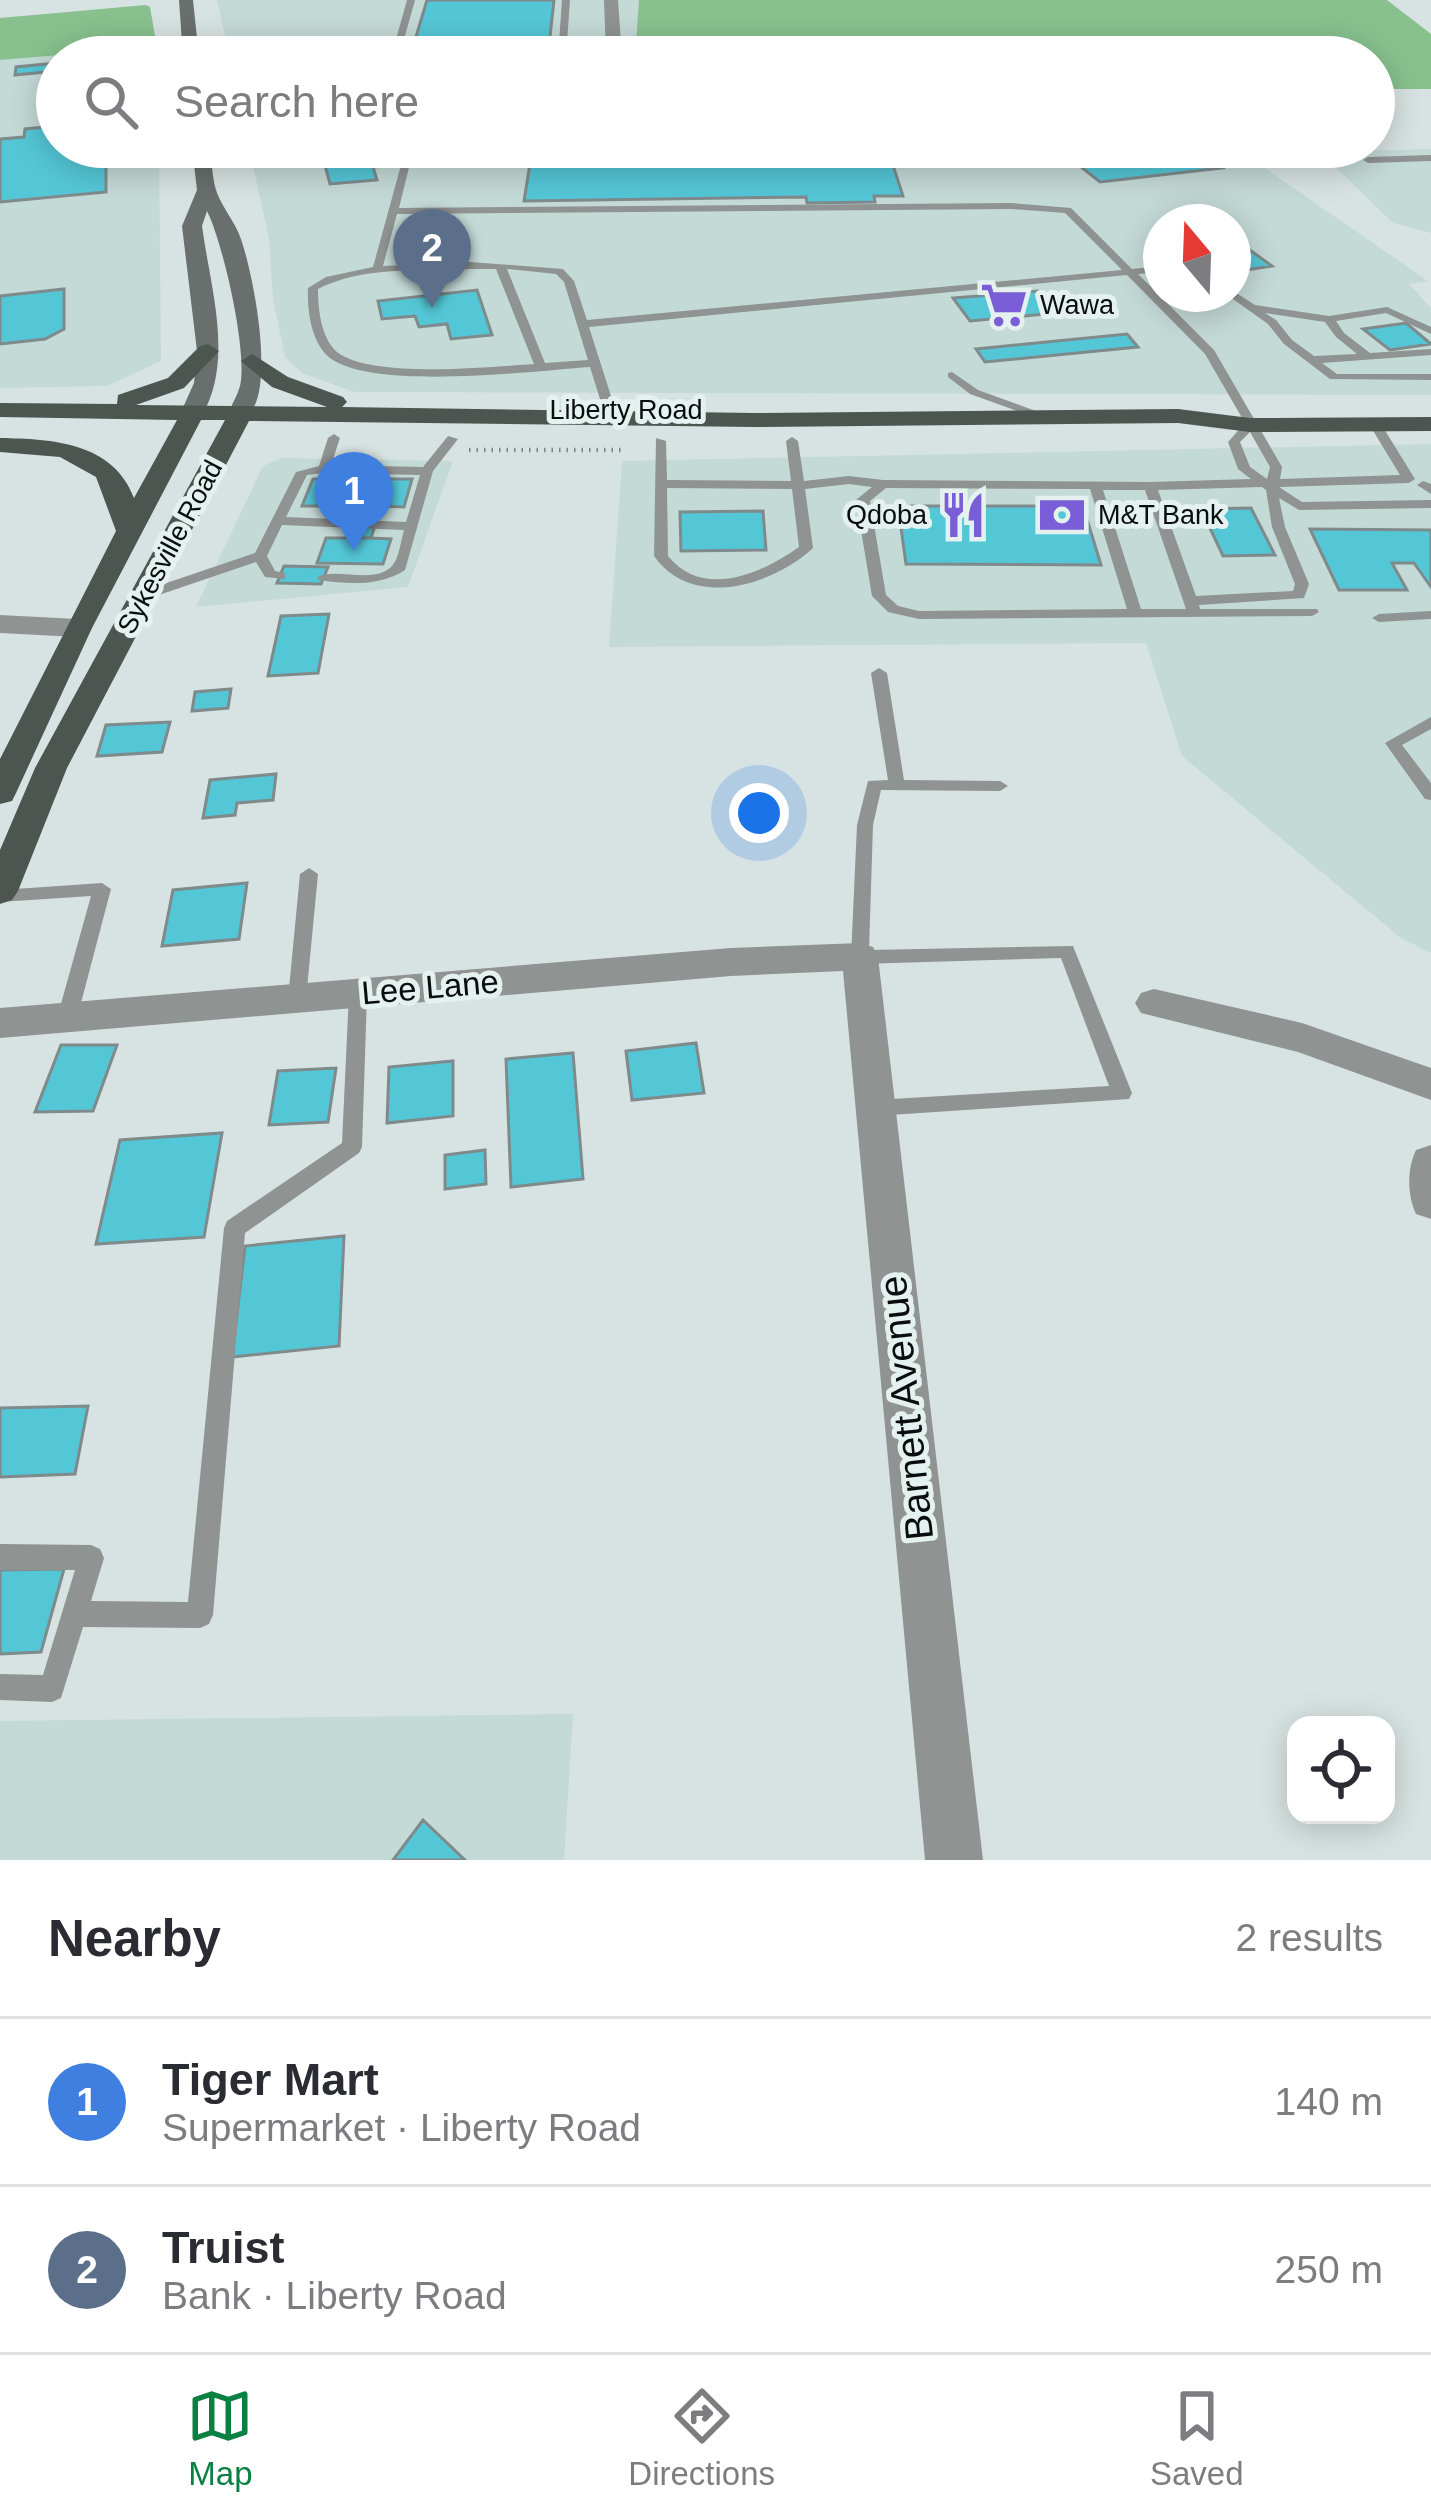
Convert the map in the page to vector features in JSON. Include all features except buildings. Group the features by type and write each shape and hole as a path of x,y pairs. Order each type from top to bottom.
{"main road":[{"path":"186,0 189,36"},
{"name":"Sykesville Road","path":"0,894 51,768 235,425 252,384 253,361 231,238 206,190 203,168"},
{"name":"Sykesville Road","path":"0,793 77,628 206,382 208,351 192,226 206,190"},
{"path":"49,411 162,391 208,351"},
{"path":"253,361 301,392 386,414"},
{"name":"Liberty Road","path":"0,410 193,412 235,425 334,438 456,444 1187,437 1250,425"},
{"name":"Liberty Road","path":"0,434 180,436 235,425 386,414 754,420 1178,416 1250,425 1431,424"},
{"path":"0,445 68,452 100,468 114,483 129,531"}],"street":[{"path":"611,0 613,36"},
{"path":"0,624 77,628"},
{"name":"Lee Lane","path":"0,1023 731,962 860,957"},
{"name":"Barnett Avenue","path":"860,957 954,1860"},
{"path":"1154,1004 1302,1038 1431,1084"},
{"path":"1431,1162 1431,1201"}],"lane":[{"path":"401,36 411,0"},
{"path":"563,36 566,0"},
{"path":"1395,159 1431,158"},
{"path":"376,271 404,168"},
{"path":"391,211 1048,206 1075,214 1210,352 1272,456 1276,467 1271,483 1273,513 1302,584 1299,595 1135,613 919,615 893,609 879,596 863,500 883,484"},
{"path":"593,363 379,369 331,354 324,344 313,288 327,278 463,266 566,275 611,415"},
{"path":"500,266 541,368"},
{"path":"582,324 1143,271"},
{"path":"1251,308 1329,319 1388,310 1431,331"},
{"path":"1251,309 1334,377 1431,377"},
{"path":"1329,319 1340,335 1366,355"},
{"path":"1311,360 1431,352"},
{"path":"952,375 974,392 1046,418"},
{"path":"1375,424 1425,491"},
{"path":"1250,425 1234,442 1244,469 1299,506 1425,491"},
{"path":"324,469 334,438"},
{"path":"660,441 662,556 668,569 688,579 718,581 751,580 806,548 792,440"},
{"path":"323,577 392,575 400,567 428,471 456,444"},
{"path":"145,595 260,556 302,472 428,471"},
{"path":"661,484 849,480 1150,486 1271,483 1425,491"},
{"path":"1095,485 1135,613"},
{"path":"1150,486 1193,607"},
{"path":"278,521 412,526"},
{"path":"260,556 270,574 280,576"},
{"path":"1193,607 1312,612"},
{"path":"1379,617 1431,615"},
{"path":"879,673 896,782"},
{"path":"1431,722 1393,743 1431,795"},
{"path":"875,1108 1122,1094 1067,951 860,957 865,824 874,785 1000,786"},
{"path":"297,999 309,874"},
{"path":"0,894 102,889 67,1018"},
{"path":"74,1614 200,1615 235,1228 352,1147 358,994"},
{"path":"0,1557 92,1558 52,1689 0,1688"}],"path":[{"path":"456,444 626,450"}],"shaded area":[{"path":"217,0 639,0 636,36 225,36"},
{"path":"36,57 36,168 159,168 161,361 107,386 0,388 0,60"},
{"path":"1431,149 1431,233 1393,223 1336,168 1395,168 1395,150"},
{"path":"254,168 1264,168 1428,281 1409,284 1431,308 1431,395 354,392 302,373 285,357"},
{"path":"1431,444 1431,953 1401,938 1182,756 1146,643 609,647 622,461"},
{"path":"282,458 453,461 408,587 196,607 263,466"},
{"path":"573,1714 564,1860 0,1860 0,1721"}],"green space":[{"path":"639,0 1387,0 1431,34 1431,89 1395,89 1395,36 636,36"},
{"path":"146,5 155,36 36,36 36,57 0,60 0,18"}],"place":[{"name":"Wawa","path":"1004,305"},
{"name":"Truist","path":"432,308"},
{"name":"Qdoba","path":"963,515"},
{"name":"M&T Bank","path":"1062,515"},
{"name":"Tiger Mart","path":"354,551"}]}
